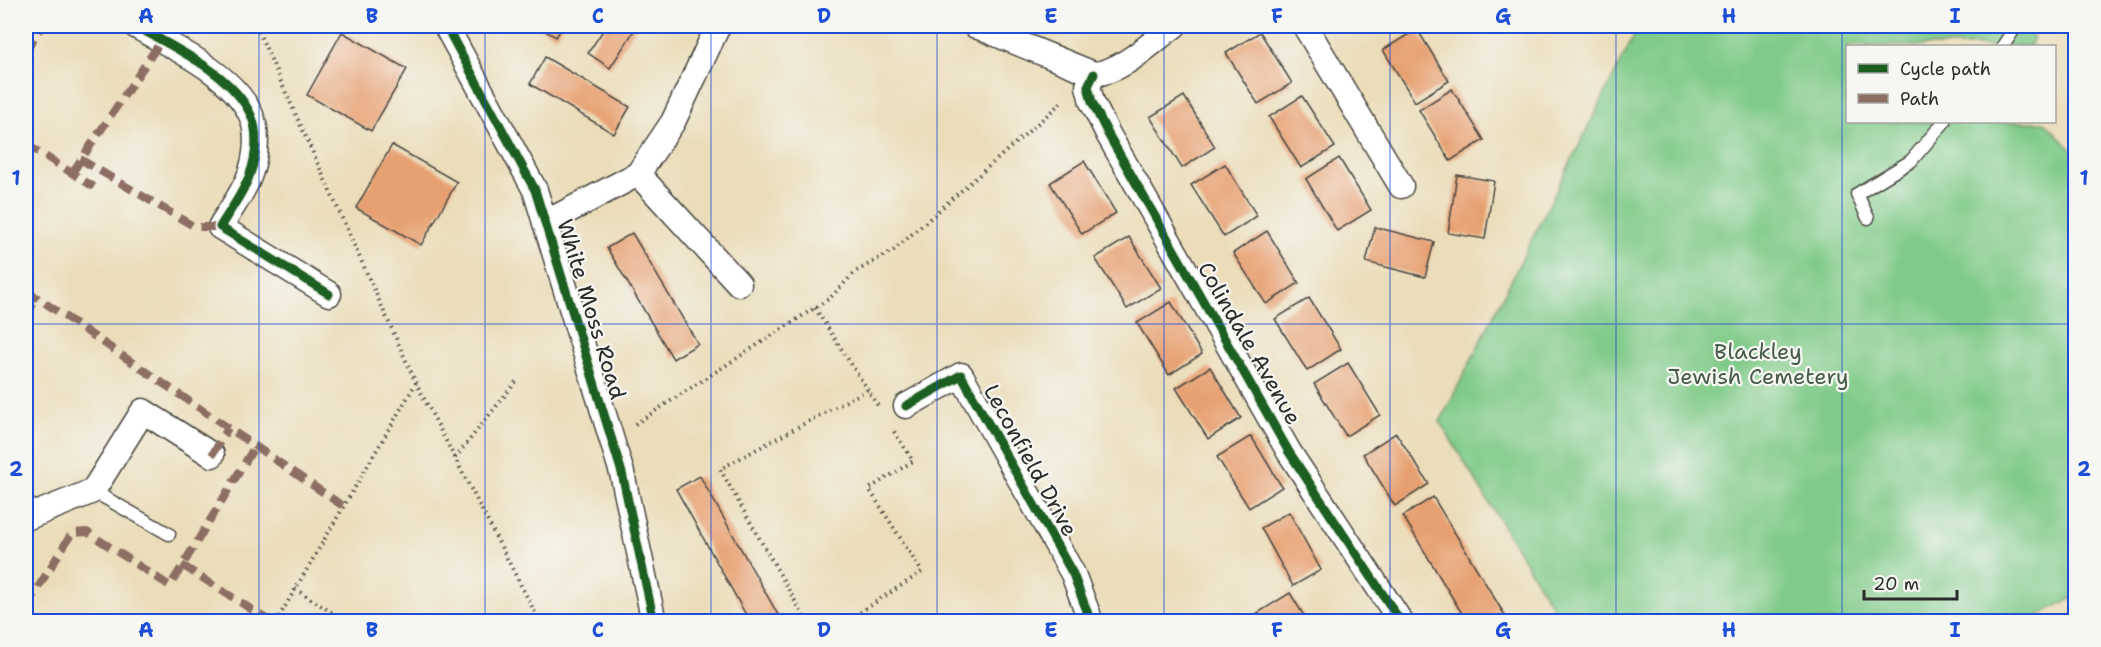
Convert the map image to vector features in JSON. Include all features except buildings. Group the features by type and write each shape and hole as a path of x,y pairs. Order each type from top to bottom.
{"street":[{"path":"136,26 210,70 238,94 252,117 256,146 250,176 220,227 329,294"},
{"name":"White Moss Road","path":"446,26 535,190 622,473 654,621"},
{"path":"545,223 638,174 673,122 718,26"},
{"path":"976,26 1092,85 1174,26"},
{"path":"1305,26 1401,186"},
{"name":"Colindale Avenue","path":"1092,85 1108,134 1289,452 1401,621"},
{"path":"638,174 738,284"},
{"name":"Leconfield Drive","path":"906,406 960,375 1073,574 1091,621"},
{"path":"31,511 93,491 143,411 212,455"}],"lane":[{"path":"2004,45 2016,26"},
{"path":"1868,218 1857,194 1911,161 1943,123"},
{"path":"93,491 169,534"}],"path":[{"path":"256,26 416,383 540,621"},
{"path":"612,440 830,298 855,272 894,250 1063,101 1092,85"},
{"path":"815,308 878,407"},
{"path":"455,458 518,379"},
{"path":"276,621 416,383"},
{"path":"807,621 720,469 867,390"},
{"path":"845,621 922,572 869,489 913,461 890,425"},
{"path":"295,589 347,621"}],"green space":[{"name":"Blackley Jewish Cemetery","path":"1639,26 2011,26 2034,37 2030,45 1846,45 1846,123 2046,123 2075,153 2075,596 2028,621 1561,621 1440,422"}],"marked path":[{"path":"26,51 42,26"},
{"path":"72,173 161,41"},
{"path":"26,144 94,187"},
{"path":"80,159 195,227 220,227"},
{"path":"26,290 343,506"},
{"path":"26,316 37,297"},
{"path":"212,455 228,428"},
{"path":"26,607 72,533 87,532 170,586 255,446"},
{"path":"182,565 271,622"}],"cycle path":[{"path":"136,26 216,74 242,100 254,122 256,137 252,167 244,187 220,227 329,294"},
{"path":"446,26 535,190 622,473 654,622"},
{"path":"1094,74 1088,86 1092,102 1108,134 1289,452 1401,622"},
{"path":"906,406 961,375 1073,574 1091,622"}]}
